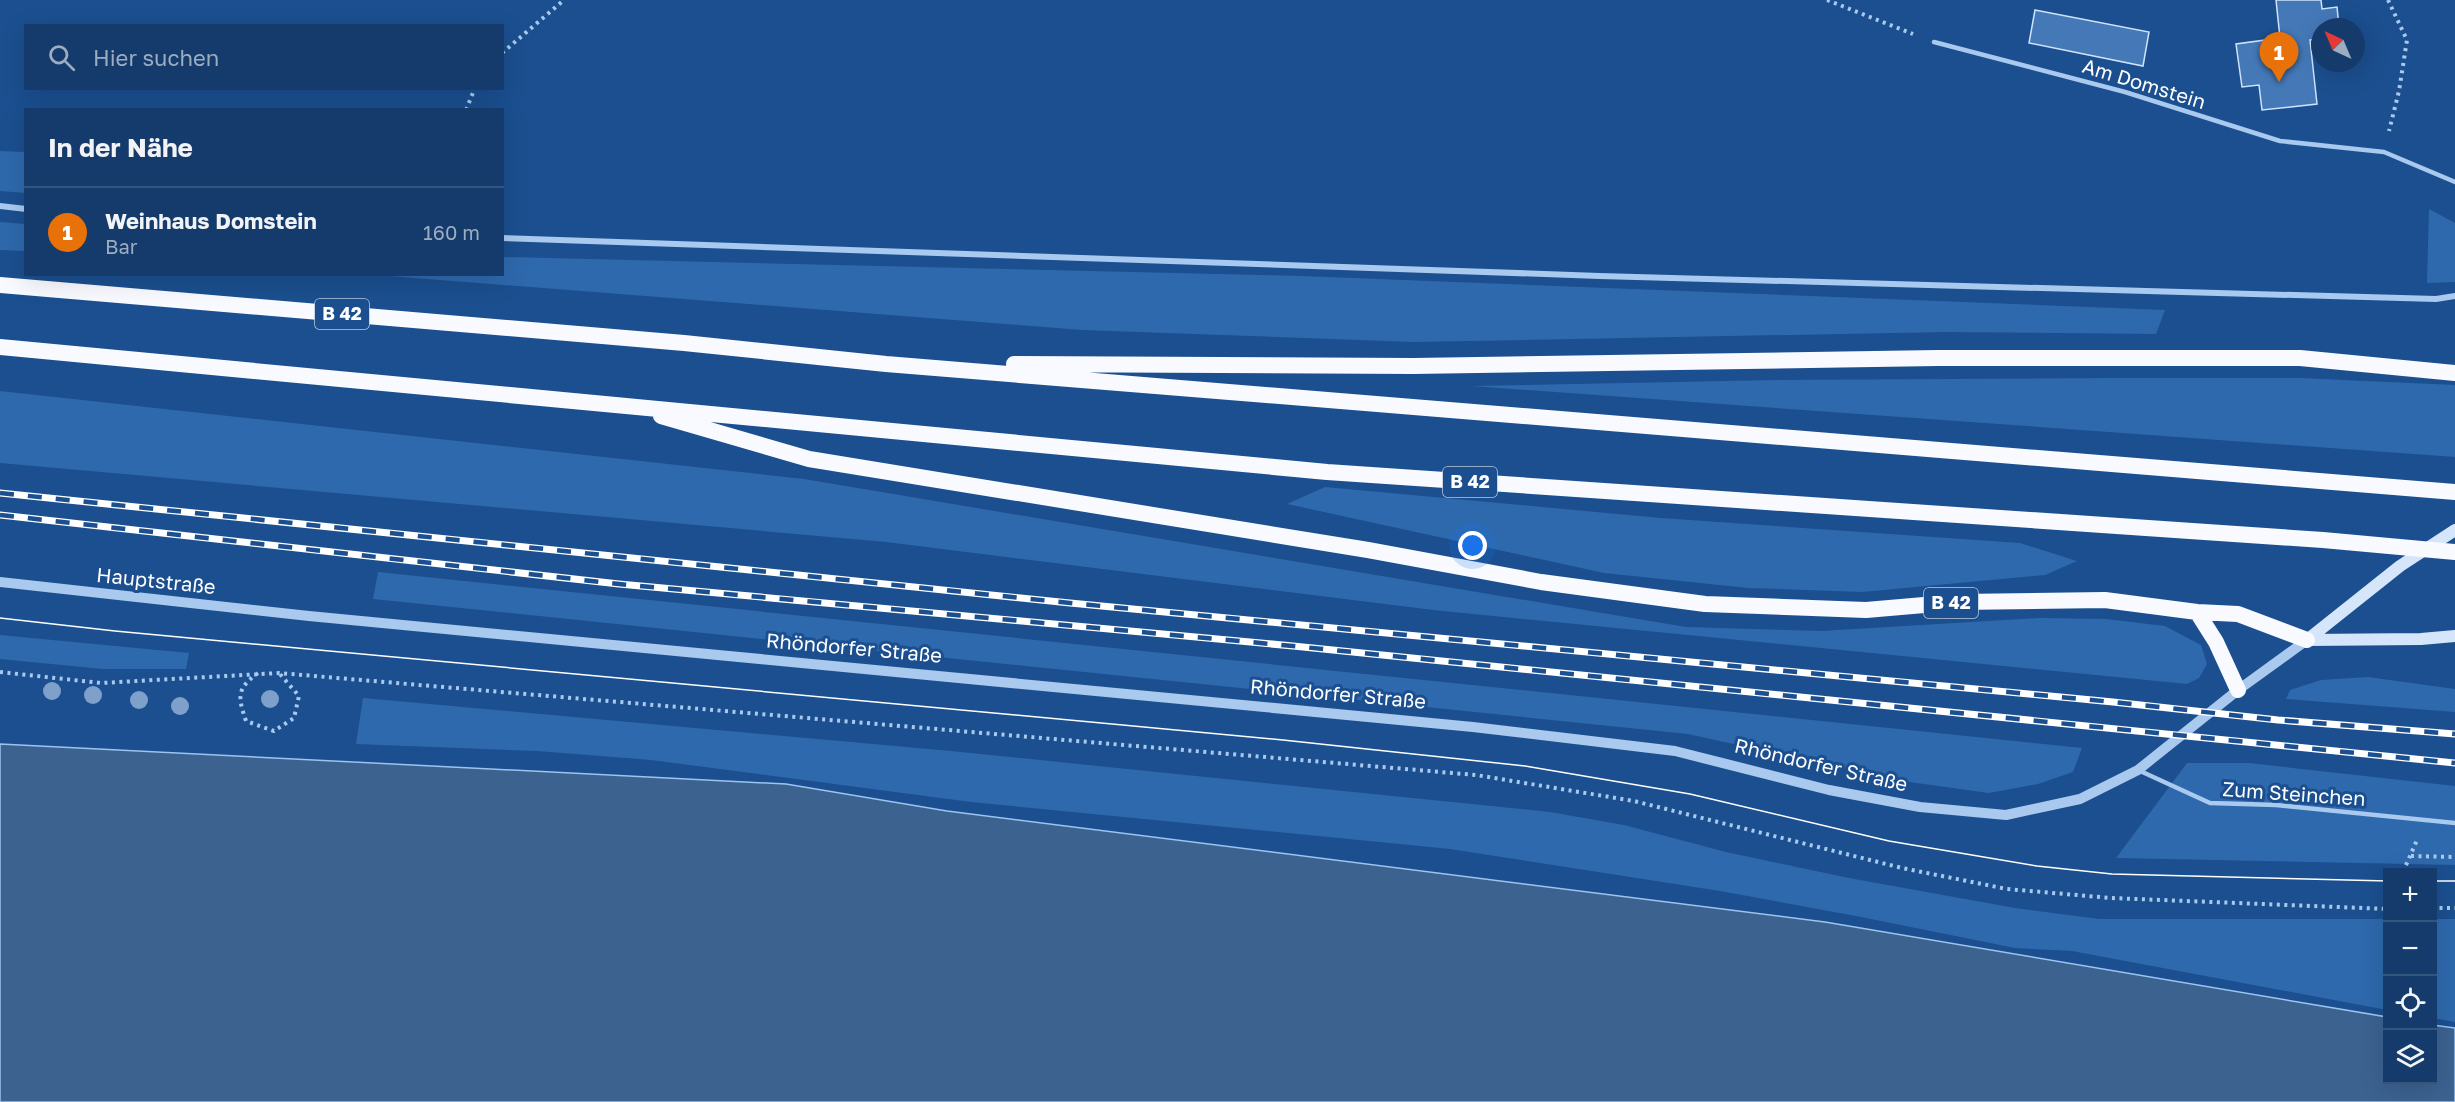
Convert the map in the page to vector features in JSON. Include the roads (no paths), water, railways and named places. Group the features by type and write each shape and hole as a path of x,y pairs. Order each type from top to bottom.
{"highway":[{"name":"B 42","path":"0,285 684,343 886,364 2455,492"},
{"name":"B 42","path":"0,347 1327,472 2323,540 2455,552"},
{"path":"886,364 1413,366 1938,358 2300,358 2455,373"},
{"name":"B 42","path":"619,405 809,459 1356,548 1541,582 1693,603 1866,610 1959,602 2106,600 2197,612 2238,614 2307,640"},
{"path":"2197,612 2216,642 2238,690"}],"main road":[{"name":"Rhöndorfer Straße","path":"2307,640 2400,566 2455,530"},
{"path":"2307,640 2421,639 2455,636"}],"street":[{"path":"0,206 24,209"},
{"path":"504,238 1803,283 2436,299 2455,296"},
{"name":"Hauptstraße","path":"0,582 309,616"},
{"name":"Rhöndorfer Straße","path":"309,616 1473,727 1675,751 1829,790 1920,807 2006,815 2079,799 2138,770 2238,690 2307,640"}],"lane":[{"name":"Am Domstein","path":"1934,42 2125,92 2280,141 2384,152 2455,182"},
{"name":"Zum Steinchen","path":"2138,770 2210,803 2276,805 2455,823"}],"tram line":[{"path":"0,618 115,631 1283,740 1525,766 1690,794 1889,841 2037,866 2112,874 2383,881"},
{"path":"2437,881 2455,881"}],"railway":[{"path":"0,493 1070,603 2113,702 2278,720 2455,734"},
{"path":"0,515 619,584 1293,646 2455,763"}],"place":[{"name":"Weinhaus Domstein","path":"2279,82"}]}
